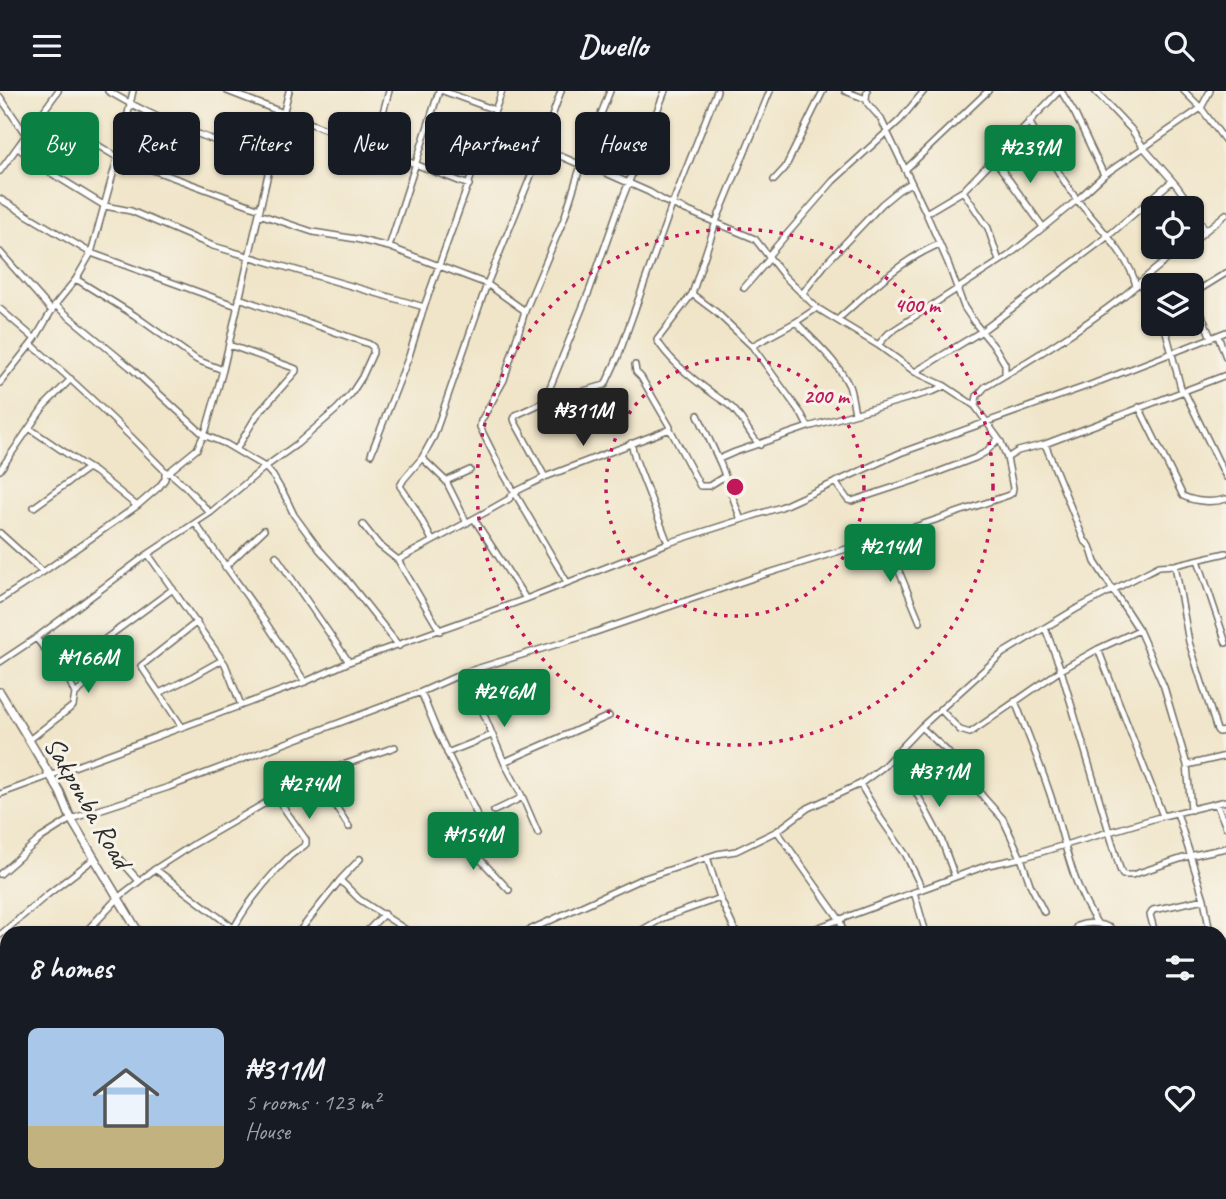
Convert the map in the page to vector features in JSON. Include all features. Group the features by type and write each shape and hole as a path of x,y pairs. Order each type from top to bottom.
{"main road":[{"name":"Sakponba Road","path":"0,692 135,926"}],"street":[{"path":"43,112 58,91"},
{"path":"108,91 130,104 214,141"},
{"path":"128,112 133,91"},
{"path":"227,91 278,112"},
{"path":"284,112 289,91"},
{"path":"384,112 390,91"},
{"path":"389,247 414,164 441,91 495,110 502,91"},
{"path":"553,112 561,91"},
{"path":"602,112 610,91"},
{"path":"544,403 665,91"},
{"path":"545,477 514,419 519,412 605,385 618,357 717,91"},
{"path":"756,444 732,407 682,369 657,340 692,294 716,222 770,91"},
{"path":"774,180 785,168 823,91"},
{"path":"845,91 866,99 881,118 926,213 969,316 996,349 1005,364 1005,375"},
{"path":"866,99 867,91"},
{"path":"744,288 833,181 900,120 924,91"},
{"path":"905,170 988,91"},
{"path":"926,213 963,191 1060,91 1087,137 1104,175"},
{"path":"1095,91 1131,129 1190,204 1205,230 1226,214"},
{"path":"1184,91 1202,108 1226,142"},
{"path":"878,345 889,333 1008,256 1104,175 1202,108 1210,91"},
{"path":"0,97 21,128"},
{"path":"1029,121 1052,163 1141,287"},
{"path":"0,171 21,143"},
{"path":"18,148 43,168 105,206 131,211 213,246 424,307"},
{"path":"994,159 1044,227"},
{"path":"411,163 469,185"},
{"path":"1,379 33,342 91,253 113,173"},
{"path":"163,175 313,232 389,247 486,284 525,311"},
{"path":"0,600 136,506 159,487 167,474 197,449 204,435 223,369 268,175"},
{"path":"371,454 409,356 472,175"},
{"path":"432,540 400,486 422,458 434,436 486,284 531,175"},
{"path":"567,582 502,471 480,427 504,380 525,311 564,219 578,175"},
{"path":"0,874 41,838 71,819 169,786 421,692 466,672 587,635 753,577 885,537 1012,493 1007,458 998,439 968,401 945,386 915,372 878,345 817,308 784,276 755,239 610,175"},
{"path":"915,372 982,331 1107,237 1172,181"},
{"path":"802,294 827,262 882,204 911,183"},
{"path":"963,191 988,228 999,261"},
{"path":"0,199 91,253 237,306"},
{"path":"1218,220 1226,226"},
{"path":"838,320 898,267 918,253 939,244"},
{"path":"0,252 53,308 130,367 204,435 265,467 319,549 399,646"},
{"path":"968,401 985,387 1075,332 1168,259"},
{"path":"1226,273 1194,295 1226,357"},
{"path":"76,279 134,315 188,355 223,369"},
{"path":"692,294 716,312 752,346 808,427"},
{"path":"0,662 148,554 210,513 297,444 351,394 362,377 373,347 239,298"},
{"path":"752,346 817,308"},
{"path":"0,309 210,513"},
{"path":"796,322 827,352 838,367 850,388 855,413"},
{"path":"0,794 305,682 349,662 526,599 668,543 781,507 900,453 1226,333"},
{"path":"1167,336 1183,392 1226,478"},
{"path":"229,345 296,369 257,415 236,450"},
{"path":"635,365 636,372 663,412 701,486 709,487 725,477"},
{"path":"1007,458 1018,451 1045,444 1226,375"},
{"path":"0,470 45,405 71,379"},
{"path":"932,380 934,391"},
{"path":"719,459 808,427 945,386"},
{"path":"975,407 977,396"},
{"path":"1139,407 1183,496 1199,501 1226,499"},
{"path":"698,415 719,459 741,520"},
{"path":"29,428 95,472 136,506"},
{"path":"398,560 545,477 670,429"},
{"path":"835,482 848,500 852,501 975,458 986,452 998,439"},
{"path":"631,443 668,543"},
{"path":"1045,444 1084,540 1139,630 1164,687 1187,765 1191,810"},
{"path":"422,458 446,481 467,523"},
{"path":"34,507 81,472 85,466"},
{"path":"446,481 470,470"},
{"path":"474,519 526,599"},
{"path":"195,523 305,682"},
{"path":"363,525 379,545 398,560 440,631"},
{"path":"225,567 264,530"},
{"path":"0,533 43,572"},
{"path":"885,537 920,622"},
{"path":"538,926 639,880 717,854 736,851 777,831 808,808 860,784 893,757 940,709 1003,653 1076,609 1159,566 1226,553"},
{"path":"148,554 222,660 241,705"},
{"path":"276,556 349,662"},
{"path":"1198,560 1226,643"},
{"path":"1175,565 1184,621 1195,663 1217,730 1226,731"},
{"path":"75,694 94,678 83,658 173,589"},
{"path":"182,727 141,666 197,622"},
{"path":"1045,628 1061,670 1123,875 1132,875 1189,856 1226,848"},
{"path":"940,709 960,730 970,733 1061,670 1139,630"},
{"path":"29,740 73,706 75,694 70,682 36,638"},
{"path":"1098,649 1163,816"},
{"path":"159,693 222,660"},
{"path":"466,672 538,833"},
{"path":"421,692 479,819 463,834 463,841 509,890"},
{"path":"1015,701 1053,804 1074,875 1097,923"},
{"path":"504,762 609,716"},
{"path":"921,727 947,751 1003,819 1044,912"},
{"path":"447,753 492,735"},
{"path":"92,926 119,897 194,844 316,775 395,747"},
{"path":"1187,765 1226,756"},
{"path":"893,757 916,792 941,839 955,877"},
{"path":"316,775 349,827"},
{"path":"860,784 906,855 922,889"},
{"path":"494,810 522,796"},
{"path":"235,926 268,879 306,844 306,840 276,797"},
{"path":"823,926 988,865 1226,801"},
{"path":"1216,803 1226,827"},
{"path":"1177,813 1204,899 1209,926"},
{"path":"777,831 840,920 841,926"},
{"path":"115,854 139,881"},
{"path":"707,857 720,898 733,926"},
{"path":"11,926 95,858"},
{"path":"304,926 360,859"},
{"path":"155,869 231,926"},
{"path":"340,880 359,899 401,926"},
{"path":"914,892 924,926"},
{"path":"649,926 663,918 720,898"},
{"path":"1153,926 1150,915 1153,910 1204,899"},
{"path":"372,926 384,914"},
{"path":"1077,926 1097,923 1107,926"}]}
